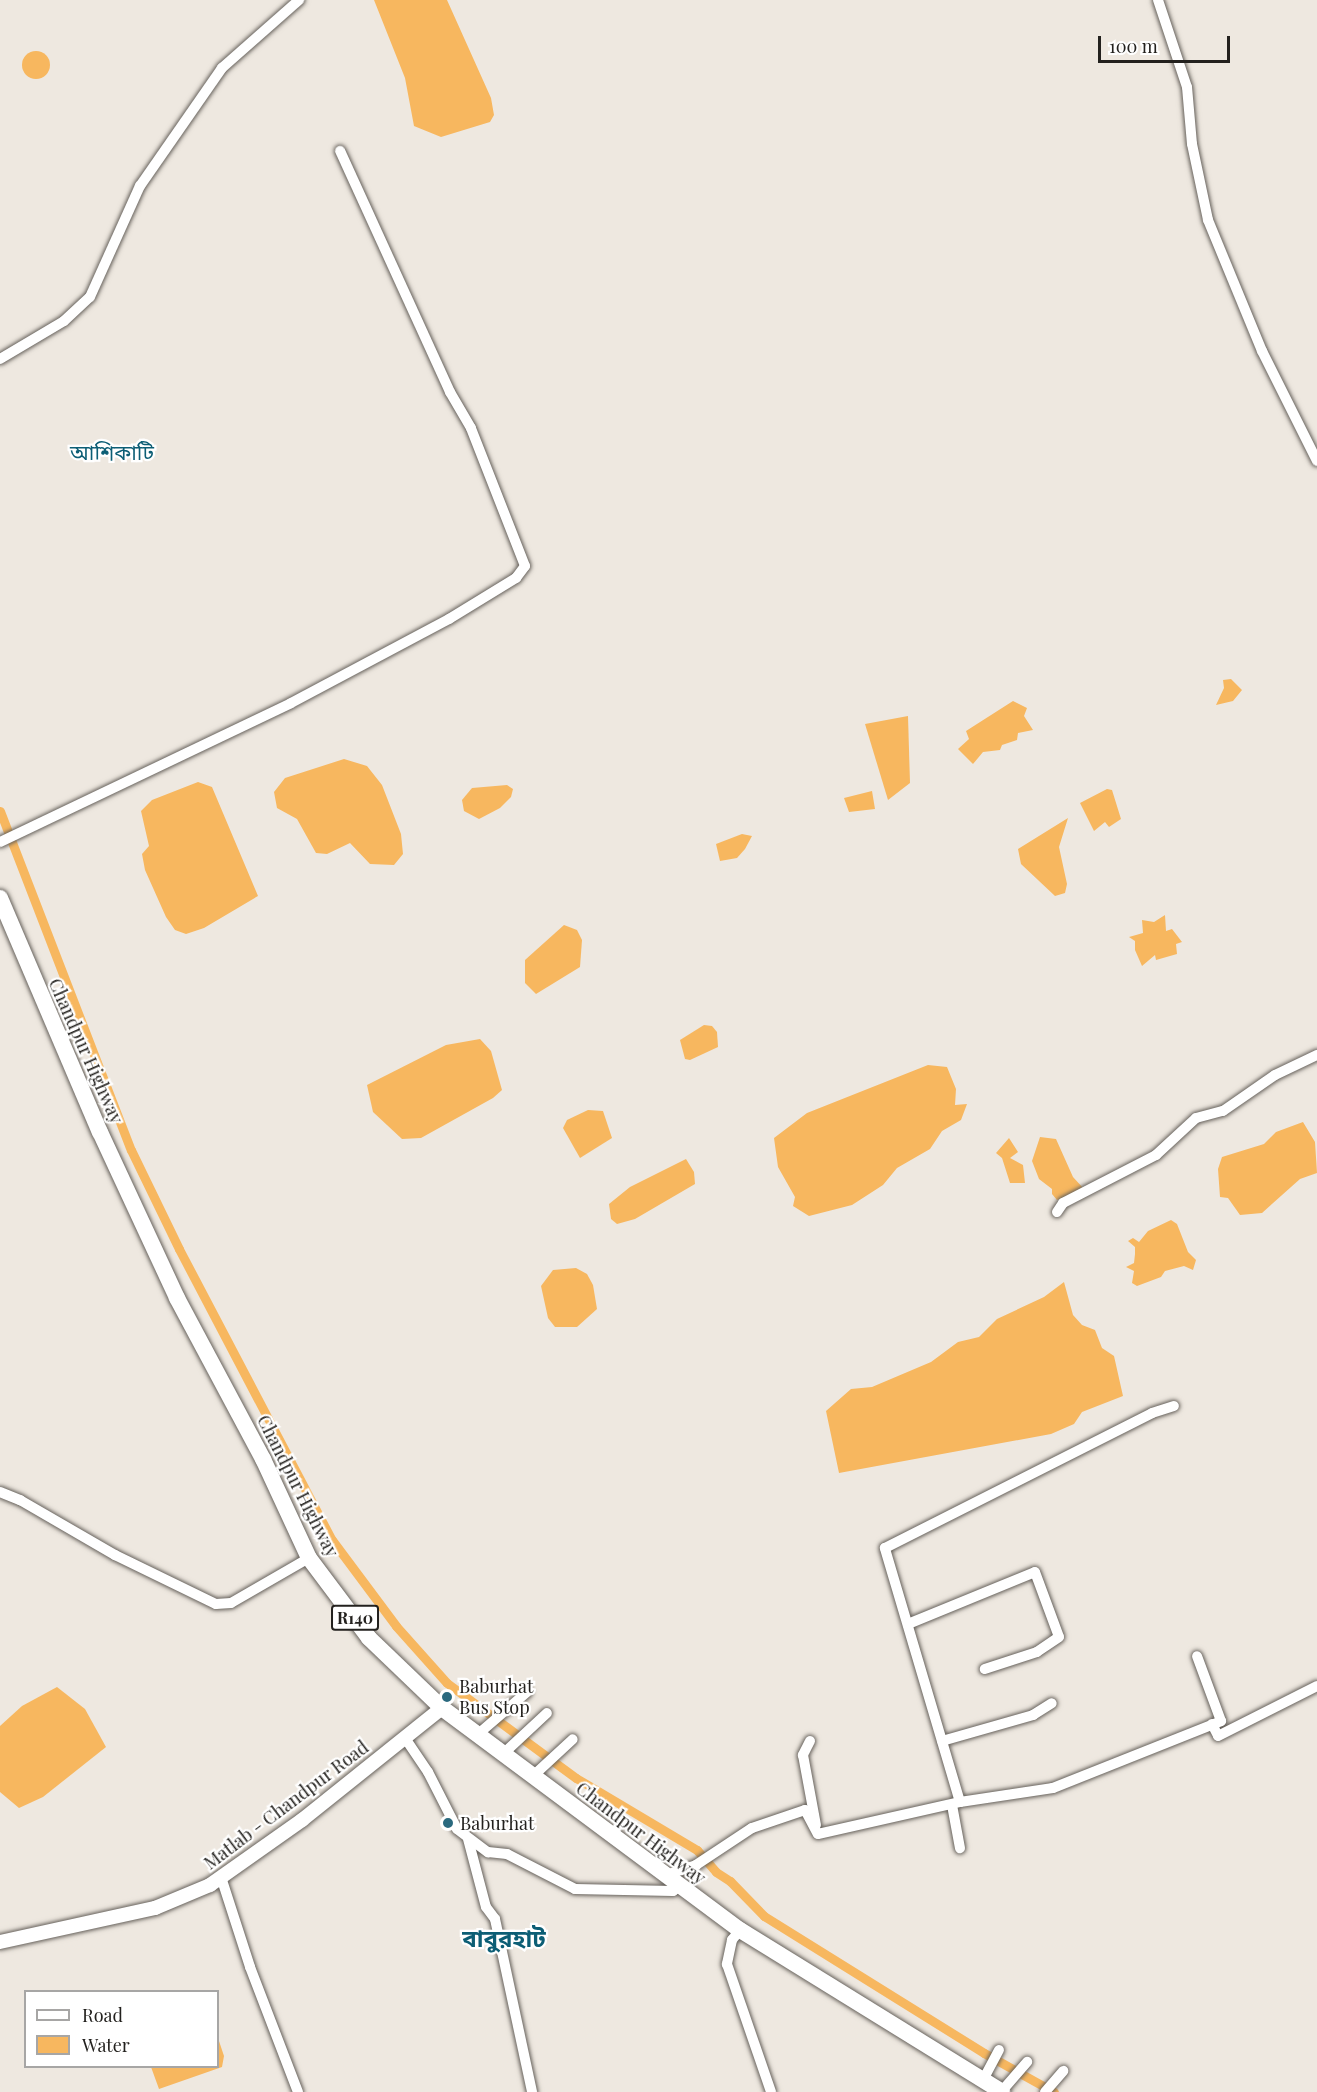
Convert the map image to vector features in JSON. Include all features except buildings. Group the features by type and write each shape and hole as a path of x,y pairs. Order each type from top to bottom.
{"main road":[{"name":"Chandpur Highway","path":"0,898 150,1244 263,1459 309,1558 369,1638 442,1708 484,1729 503,1754 740,1930 987,2073 1005,2088"},
{"name":"Matlab - Chandpur Road","path":"0,1942 155,1908 221,1877 302,1820 442,1708"}],"street":[{"path":"0,359 64,321 90,297 140,186 222,68 284,5 299,0"},
{"path":"1158,0 1187,87 1192,144 1208,220 1262,351 1317,461"},
{"path":"0,842 312,692 448,619 516,578 525,566 471,428 450,392 340,150"},
{"path":"1057,1212 1063,1203 1156,1155 1196,1118 1223,1110 1275,1075 1317,1055"},
{"path":"960,1848 956,1804 942,1741 885,1548 1152,1413 1174,1406"},
{"path":"0,1492 20,1500 115,1555 216,1604 231,1603 309,1558"},
{"path":"908,1624 1035,1572 1059,1637 1037,1652 985,1669"},
{"path":"818,1834 956,1804 1053,1788 1221,1721 1197,1656"},
{"path":"1212,1724 1218,1736 1317,1686"},
{"path":"484,1729 527,1692"},
{"path":"942,1741 1033,1715 1052,1703"},
{"path":"503,1754 547,1713"},
{"path":"405,1738 428,1772 457,1828 468,1839 488,1852 507,1854 575,1889 673,1892 680,1886"},
{"path":"533,1776 573,1739"},
{"path":"810,1741 803,1755 818,1834"},
{"path":"666,1875 696,1865 752,1828 805,1810 818,1834"},
{"path":"468,1839 486,1907 495,1919 532,2092"},
{"path":"221,1877 250,1967 298,2092"},
{"path":"740,1930 732,1940 727,1964 771,2092"},
{"path":"987,2073 999,2050"},
{"path":"1005,2088 1027,2062"},
{"path":"1045,2092 1063,2071"}],"water":[{"path":"374,0 447,0 491,98 494,115 490,122 441,137 414,126 405,78"},
{"path":"36,51 46,55 50,65 46,75 36,79 26,75 22,65 26,55"},
{"path":"1231,679 1242,690 1233,701 1216,705 1224,688 1223,680"},
{"path":"1013,701 1027,708 1024,716 1033,730 1018,733 1017,740 1002,745 1000,750 983,752 973,764 958,749 969,739 966,731"},
{"path":"908,716 910,783 888,800 865,724"},
{"path":"344,759 367,766 382,785 401,834 403,854 394,865 370,864 350,843 327,854 316,853 297,819 277,808 274,792 285,778"},
{"path":"198,782 212,787 258,896 204,928 186,934 175,930 166,917 145,870 142,854 149,846 141,811 152,800"},
{"path":"507,785 513,789 511,797 500,808 479,819 464,811 462,800 472,788"},
{"path":"1107,789 1112,790 1121,819 1109,827 1105,822 1094,831 1080,803"},
{"path":"872,791 875,809 849,812 844,798"},
{"path":"1068,818 1059,847 1067,884 1065,893 1055,896 1021,864 1018,849"},
{"path":"742,834 752,836 745,849 737,858 720,861 716,844"},
{"path":"1165,915 1166,931 1172,929 1182,942 1176,944 1177,954 1156,960 1155,955 1142,966 1135,950 1135,941 1129,937 1143,933 1142,920 1154,922"},
{"path":"564,925 577,930 582,940 580,967 536,994 525,983 525,960"},
{"path":"704,1025 712,1026 717,1032 718,1047 690,1060 685,1059 680,1040"},
{"path":"480,1039 491,1051 502,1090 493,1098 421,1138 402,1139 373,1112 367,1085 446,1045"},
{"path":"928,1065 947,1067 956,1089 955,1105 967,1104 961,1120 942,1131 930,1149 897,1168 883,1185 852,1205 809,1216 793,1206 795,1197 778,1167 774,1138 807,1113"},
{"path":"588,1110 603,1111 612,1138 580,1158 563,1128 567,1120"},
{"path":"1303,1122 1315,1142 1317,1173 1300,1179 1262,1213 1240,1215 1228,1198 1220,1197 1218,1169 1222,1157 1264,1144 1276,1132"},
{"path":"1040,1137 1056,1139 1073,1177 1084,1189 1057,1200 1052,1194 1052,1189 1039,1179 1032,1161"},
{"path":"1009,1138 1018,1152 1010,1158 1023,1165 1025,1183 1010,1183 1002,1158 996,1153"},
{"path":"686,1159 694,1172 695,1184 635,1219 617,1224 611,1219 609,1204 630,1187"},
{"path":"1171,1220 1177,1224 1188,1252 1196,1260 1193,1270 1184,1266 1165,1271 1161,1277 1137,1286 1132,1283 1134,1271 1126,1267 1134,1263 1135,1254 1135,1247 1128,1241 1133,1238 1139,1242 1148,1231"},
{"path":"576,1268 587,1274 593,1285 597,1309 577,1327 555,1327 548,1318 541,1286 553,1270"},
{"path":"1064,1282 1073,1315 1082,1325 1095,1330 1102,1348 1114,1356 1123,1396 1082,1412 1074,1424 1051,1434 839,1473 826,1411 851,1389 872,1387 931,1362 958,1342 979,1337 997,1319 1044,1297"},
{"path":"57,1687 85,1709 106,1747 43,1797 19,1808 0,1792 0,1726 22,1706"},
{"path":"219,2041 224,2056 222,2067 159,2089 151,2068 219,2068"}],"waterway":[{"path":"0,811 131,1150 179,1249 332,1540 396,1626 447,1683 576,1778 697,1850 716,1872 730,1881 764,1916 984,2053 1054,2092"}],"place":[{"name":"Baburhat Bus Stop","path":"447,1697"},
{"name":"Baburhat","path":"448,1823"}],"district":[{"name":"আশিকাটি","path":"112,451"},
{"name":"বাবুরহাট","path":"504,1938"}]}
